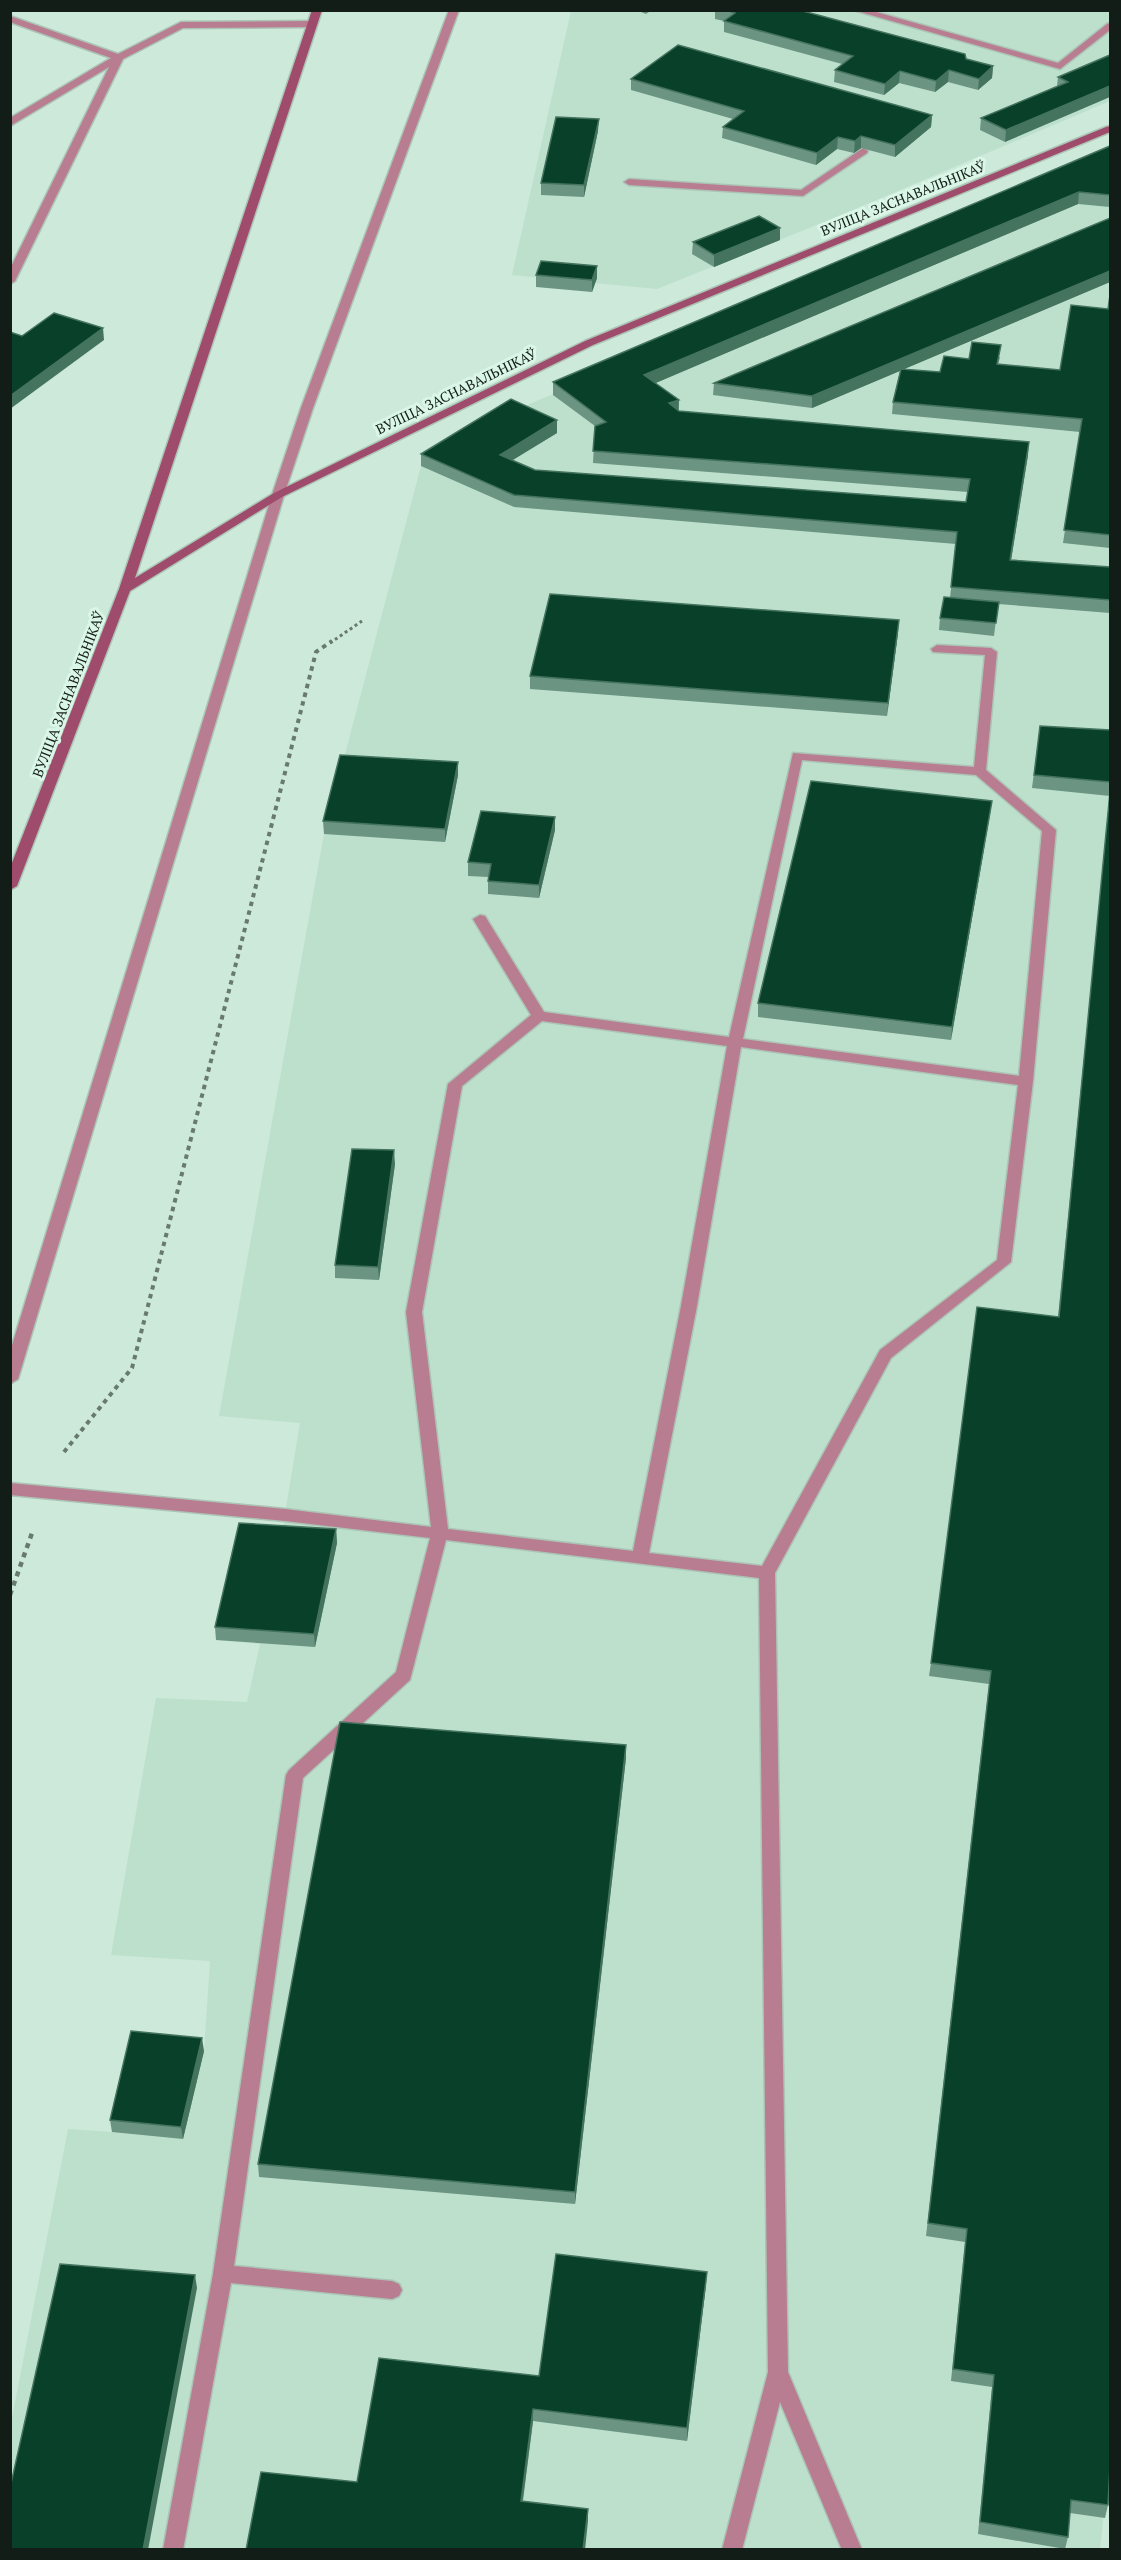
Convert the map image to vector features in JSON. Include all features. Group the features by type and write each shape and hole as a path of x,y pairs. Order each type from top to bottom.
{"main road":[{"path":"124,589 317,10"},
{"name":"ВУЛІЦА ЗАСНАВАЛЬНІКАЎ","path":"10,886 124,589 278,495 589,344 1110,129"}],"lane":[{"path":"10,1379 278,495 307,408 454,10"},
{"path":"857,10 1060,66 1110,26"},
{"path":"10,19 119,57"},
{"path":"10,123 119,57 181,25 312,24"},
{"path":"10,281 119,57"},
{"path":"629,182 803,193 863,151"},
{"path":"937,649 991,652 980,771"},
{"path":"640,1558 689,1306 735,1042 797,756 980,771 1049,830 1026,1081 1004,1262 885,1354 766,1573 778,2372 732,2550"},
{"path":"480,919 539,1016"},
{"path":"173,2550 223,2274 295,1775 404,1675 440,1532 414,1312 455,1084 539,1016 1026,1081"},
{"path":"10,1489 440,1532 766,1573"},
{"path":"223,2274 392,2290"},
{"path":"778,2372 852,2550"}],"path":[{"path":"10,1595 57,1460 132,1368 316,652 362,621"}],"shaded area":[{"path":"571,11 1110,11 1110,101 839,216 657,289 512,275"},
{"path":"1110,157 1110,2456 1100,2549 11,2550 11,2423 68,2129 112,2132 204,2051 210,1961 111,1955 156,1698 247,1702 260,1644 216,1640 281,1538 300,1423 219,1416 324,834 421,466 511,412"}],"building":[{"path":"726,10 799,10 965,54 966,59 993,66 979,79 949,70 936,81 900,71 885,84 835,70 853,56 724,21 735,13"},
{"path":"678,45 932,115 895,145 861,136 855,141 838,137 817,153 723,127 744,111 631,79"},
{"path":"1110,55 1110,86 1006,130 981,118 1068,82 1058,77"},
{"path":"556,117 599,119 584,185 541,183"},
{"path":"1110,146 1110,195 1079,192 644,375 679,400 669,403 679,411 1029,442 1010,560 1110,567 1110,600 951,587 957,532 514,495 421,454 511,399 557,420 500,455 535,470 966,502 970,479 593,451 595,426 606,422 553,382"},
{"path":"759,216 780,228 714,255 693,242"},
{"path":"1110,218 1110,271 812,396 714,383"},
{"path":"541,261 597,266 592,280 536,275"},
{"path":"1110,295 1110,535 1064,530 1082,419 893,402 901,369 940,372 944,356 969,359 972,342 1001,345 997,364 1060,370 1071,305 1108,309"},
{"path":"54,313 103,328 10,396 10,332 22,336"},
{"path":"550,594 899,620 888,703 530,676"},
{"path":"944,597 999,602 996,623 940,618"},
{"path":"1040,726 1110,730 1110,782 1034,775"},
{"path":"340,755 458,762 445,829 323,821"},
{"path":"811,781 992,801 952,1027 758,1003"},
{"path":"1110,792 1110,2465 1108,2505 1071,2500 1068,2537 980,2522 994,2375 953,2369 967,2229 928,2223 991,1671 931,1663 977,1307 1059,1317"},
{"path":"481,811 555,817 539,885 488,881 491,864 468,862"},
{"path":"352,1149 394,1150 378,1267 335,1265"},
{"path":"239,1523 336,1529 314,1634 215,1627"},
{"path":"340,1722 626,1745 575,2192 258,2164"},
{"path":"131,2031 202,2038 181,2127 110,2120"},
{"path":"556,2254 707,2272 687,2428 533,2409 521,2501 588,2509 583,2550 246,2550 261,2472 357,2482 379,2358 539,2376"},
{"path":"60,2264 195,2275 143,2550 10,2550 10,2488"}]}
